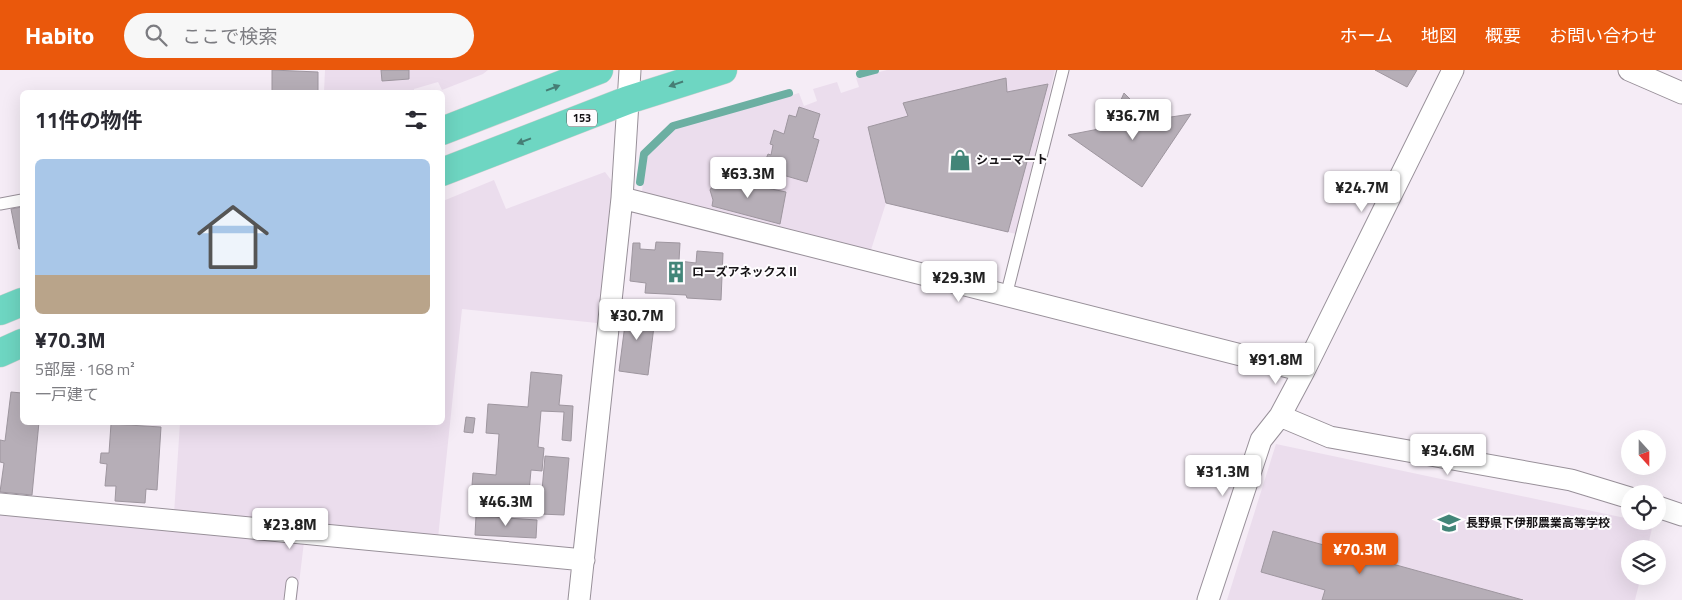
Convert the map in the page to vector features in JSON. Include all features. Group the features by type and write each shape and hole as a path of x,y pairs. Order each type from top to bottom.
{"highway":[{"path":"445,130 599,70"},
{"name":"153","path":"445,171 628,100 722,70"},
{"path":"0,311 20,303"},
{"path":"0,353 20,344"}],"street":[{"path":"579,600 622,198 630,70"},
{"path":"1208,600 1261,440 1280,416 1304,371 1453,70"},
{"path":"1629,70 1682,93"},
{"path":"622,198 1304,371"},
{"path":"1280,416 1330,437 1571,480 1621,495"},
{"path":"0,504 584,560"},
{"path":"1666,510 1682,515"}],"lane":[{"path":"1006,296 1063,70"},
{"path":"0,204 20,200"},
{"path":"290,600 292,582"}],"shaded area":[{"path":"325,70 488,70 483,74 442,90 438,82 414,90 324,90"},
{"path":"887,70 1055,70 1016,234 886,203 870,253 645,196 642,192 646,155 674,128 799,93 804,106 817,101 813,89 837,82 841,93 859,87 856,78"},
{"path":"605,172 615,185 597,323 462,309 438,538 174,514 180,425 445,425 445,200 494,180 506,209"},
{"name":"長野県下伊那農業高等学校","path":"1276,444 1621,517 1621,530 1652,530 1649,540 1621,540 1621,585 1639,585 1635,600 1227,600"},
{"path":"0,511 304,542 297,600 0,600"}],"building":[{"path":"272,70 318,72 318,90 272,90"},
{"path":"381,70 409,70 409,79 382,81"},
{"path":"1375,70 1417,70 1407,87"},
{"path":"1006,78 1007,92 1048,84 1008,232 886,203 868,127 908,116 903,103"},
{"path":"1124,93 1151,120 1191,114 1142,187 1068,135 1109,127"},
{"path":"799,107 820,114 813,138 819,140 807,182 762,169 768,154 771,155 773,145 770,144 774,130 784,134 789,115 796,117"},
{"path":"731,174 742,183 786,192 780,224 712,206 713,200 710,190 719,175"},
{"path":"20,207 19,249 11,209"},
{"name":"ローズアネックスⅡ","path":"656,242 680,243 679,261 696,263 697,251 723,253 721,300 687,298 686,295 645,293 646,283 630,281 633,243 640,243 640,249 655,250"},
{"path":"628,301 642,303 640,317 655,318 648,375 619,371"},
{"path":"531,372 562,375 559,405 573,406 571,441 562,440 564,412 541,411 538,447 544,448 542,471 531,470 528,503 471,498 473,473 496,475 499,434 486,433 488,404 528,407"},
{"path":"11,392 20,393 20,425 39,425 32,495 0,492 4,463 0,462 0,440 5,441"},
{"path":"466,417 475,418 473,433 464,432"},
{"path":"111,425 161,427 157,490 146,489 145,503 115,501 116,486 105,486 107,464 100,463 101,453 109,453"},
{"path":"545,456 569,458 564,515 540,514"},
{"path":"476,516 537,520 536,538 475,535"},
{"path":"1273,531 1523,600 1322,600 1325,590 1261,572"}],"waterway":[{"path":"860,74 875,70"},
{"path":"640,182 644,154 673,126 789,93"}],"place":[{"name":"シューマート","path":"960,160"},
{"name":"ローズアネックスⅡ","path":"676,272"},
{"name":"長野県下伊那農業高等学校","path":"1449,523"}]}
